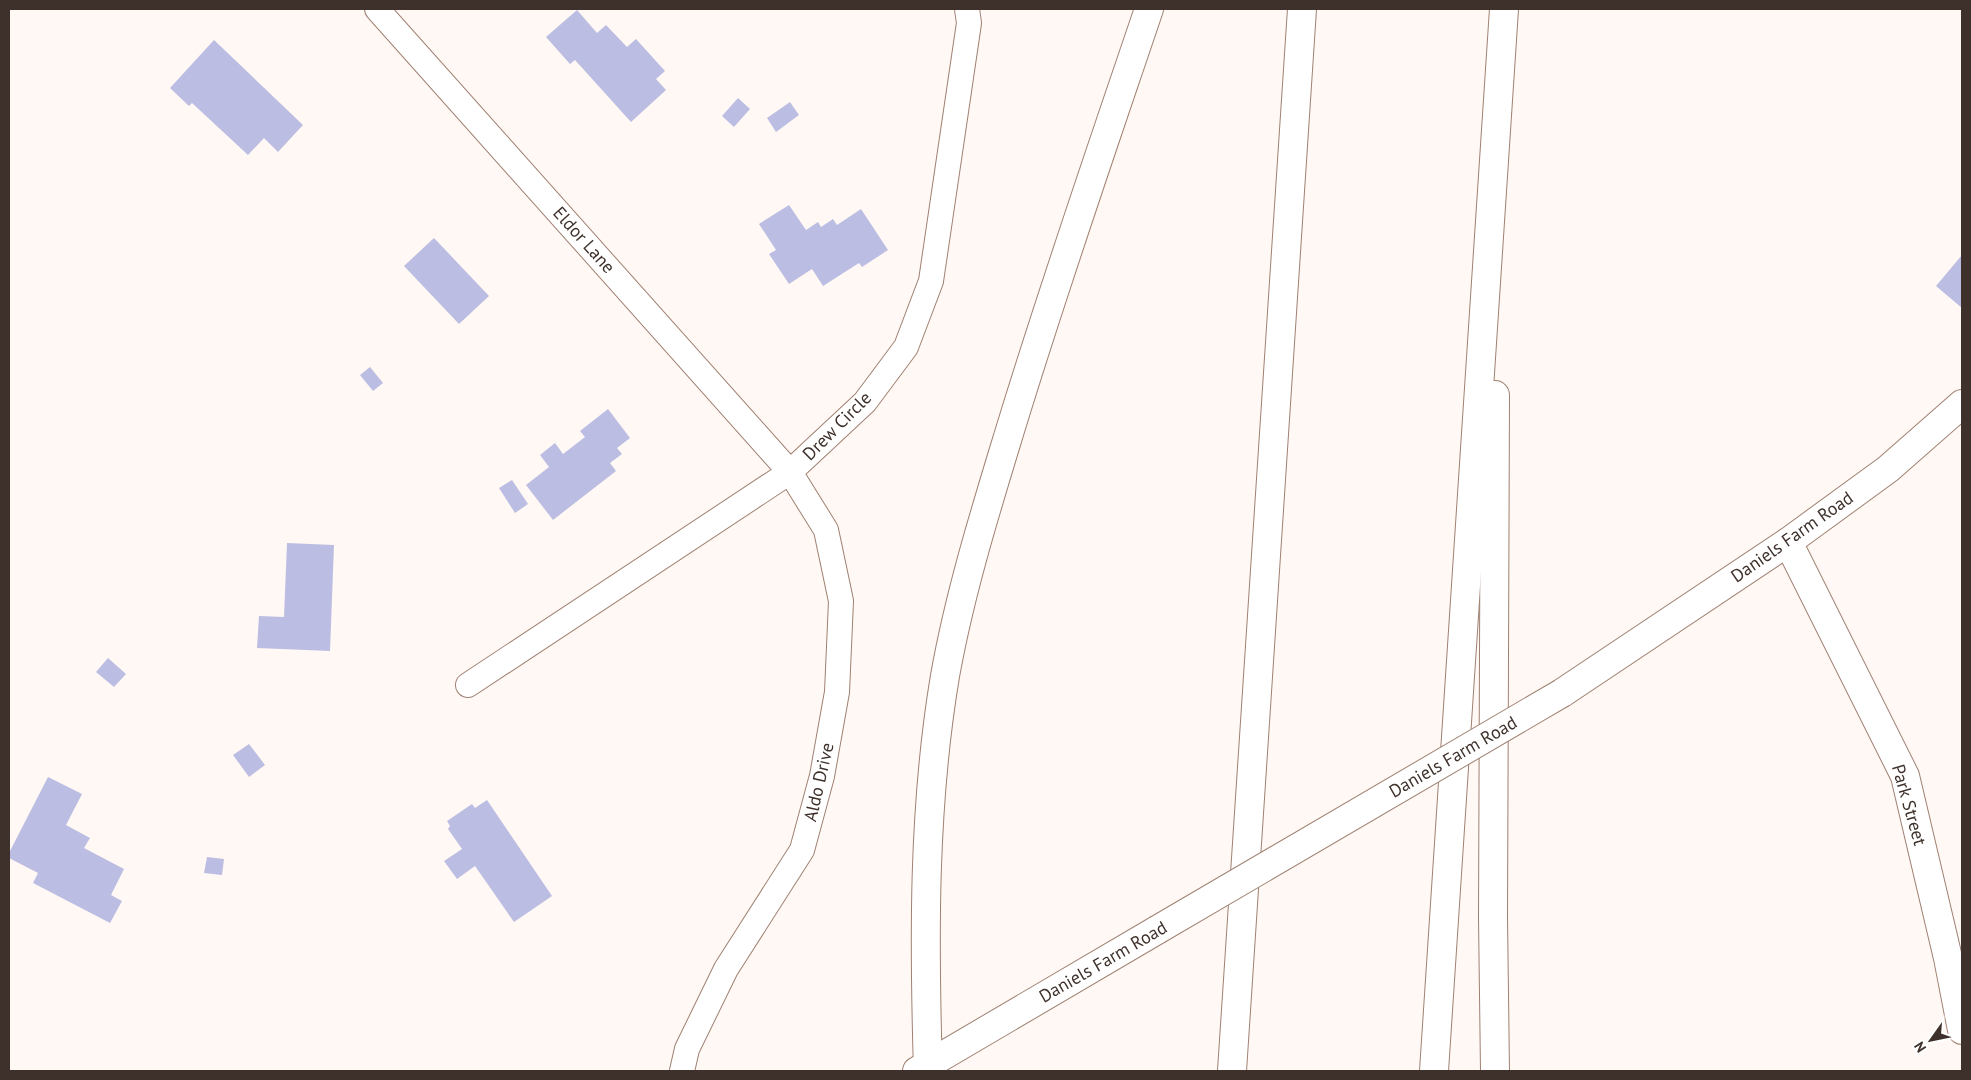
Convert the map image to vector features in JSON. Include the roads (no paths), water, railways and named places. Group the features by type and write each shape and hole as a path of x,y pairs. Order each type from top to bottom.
{"main road":[{"path":"924,1069 928,818 938,723 954,632 979,536 1032,360 1149,9"},
{"path":"1232,1071 1302,9"},
{"path":"1434,1071 1504,9"},
{"path":"1495,1071 1493,907 1496,126"},
{"name":"Daniels Farm Road","path":"924,1069 1562,693 1788,542 1888,469 1962,404"},
{"name":"Park Street","path":"1788,542 1905,776 1948,958 1962,1030"}],"street":[{"name":"Eldor Lane","path":"377,9 790,472"},
{"name":"Drew Circle","path":"468,685 790,472 864,402 906,347 931,281 969,23 967,9"},
{"name":"Aldo Drive","path":"682,1071 687,1049 726,969 802,850 825,757 837,692 841,601 826,530 790,472"}]}
